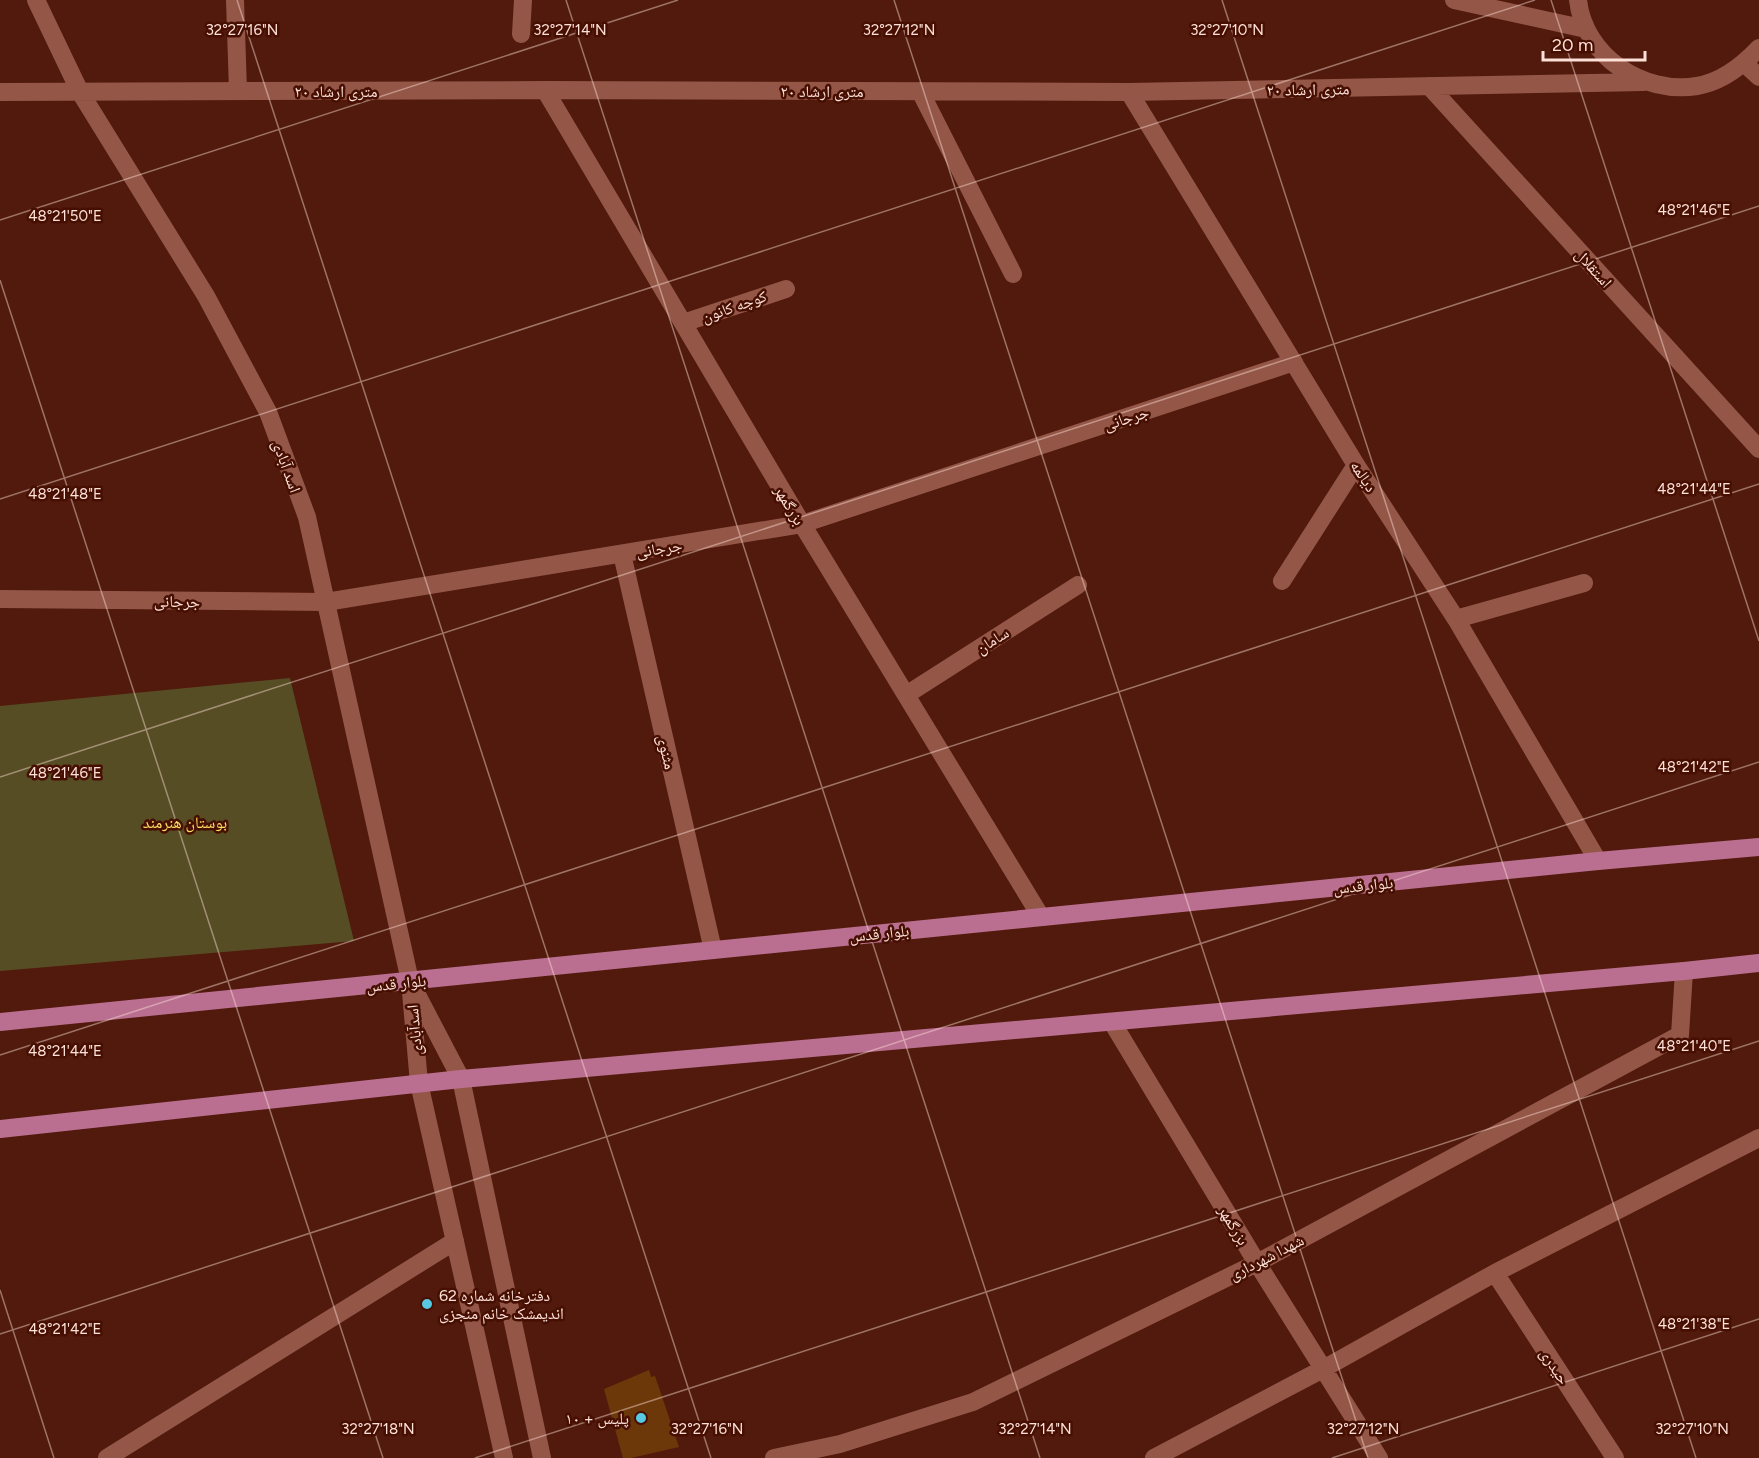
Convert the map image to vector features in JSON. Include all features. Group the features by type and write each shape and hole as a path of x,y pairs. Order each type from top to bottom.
{"main road":[{"name":"بلوار قدس","path":"0,1022 1598,861 1759,847"},
{"path":"0,1129 461,1079 1759,963"}],"street":[{"name":"اسد آبادی","path":"36,0 80,92 206,296 267,412 307,518 410,981"},
{"path":"235,0 238,91"},
{"path":"521,34 523,0"},
{"path":"1454,0 1586,29"},
{"path":"1578,0 1586,29 1601,51 1621,69 1644,82 1670,87 1697,86 1722,78 1745,64 1759,48"},
{"path":"1745,64 1759,77"},
{"name":"۲۰ متری ارشاد","path":"0,92 545,90 1129,92 1644,82"},
{"name":"استقلال","path":"1429,86 1759,449"},
{"name":"بزرگمهر","path":"545,90 802,524 1041,917"},
{"path":"920,91 1013,274"},
{"name":"دیالمه","path":"1129,92 1356,465 1456,619 1598,861"},
{"name":"کوچه کانون","path":"682,323 786,289"},
{"name":"جرجانی","path":"0,599 326,602 802,524 1294,362"},
{"path":"1282,580 1356,465"},
{"name":"مثنوی","path":"622,554 713,950"},
{"path":"1456,619 1584,583"},
{"name":"سامان","path":"906,695 1078,585"},
{"name":"شهدا شهرداری","path":"774,1458 840,1444 973,1402 1257,1263 1680,1035 1684,971"},
{"name":"اسدآبادی","path":"410,981 461,1079 542,1458"},
{"name":"اسدآبادی","path":"410,981 419,1083 504,1458"},
{"name":"بزرگمهر","path":"1112,1022 1257,1263 1379,1458"},
{"path":"1154,1458 1323,1369 1495,1273 1759,1138"},
{"path":"107,1458 455,1241"},
{"name":"حیدری","path":"1495,1273 1615,1458"}],"green space":[{"name":"بوستان هنرمند","path":"290,678 354,941 0,971 0,706"}],"building":[{"name":"پلیس + ۱۰","path":"649,1370 651,1377 655,1376 679,1447 623,1458 604,1389"}],"place":[{"name":"دفترخانه شماره 62 اندیمشک خانم منجزی","path":"427,1304"},
{"name":"پلیس + ۱۰","path":"641,1418"}]}
